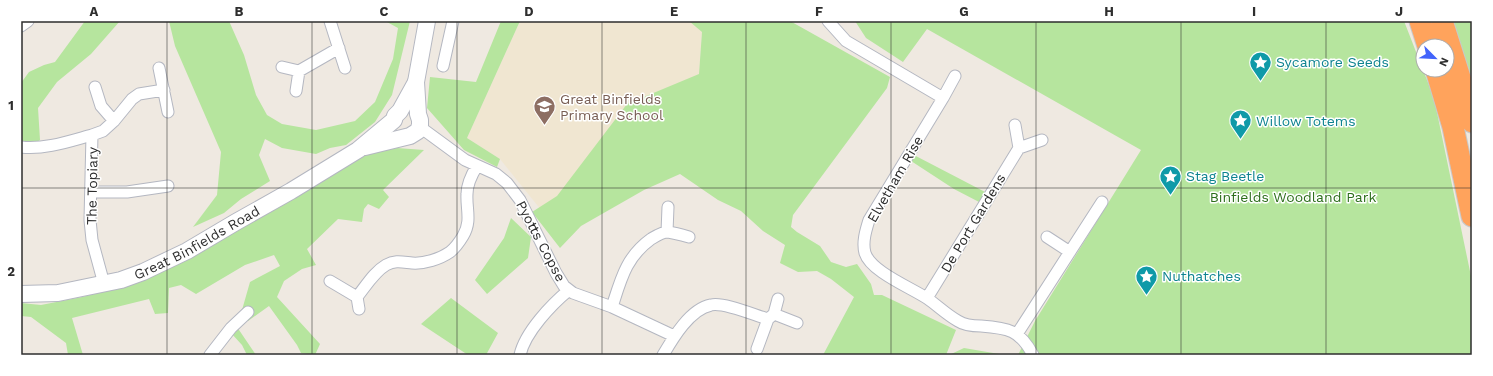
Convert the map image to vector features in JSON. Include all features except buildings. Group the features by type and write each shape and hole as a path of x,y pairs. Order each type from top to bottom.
{"highway":[{"path":"1420,21 1425,38"},
{"path":"1442,21 1460,76 1472,122"},
{"path":"1438,78 1453,127 1472,216"}],"street":[{"path":"21,26 28,21"},
{"path":"330,21 345,68"},
{"name":"Great Binfields Road","path":"21,294 58,293 121,280 143,272 187,251 358,150 415,128 416,82 427,21"},
{"path":"443,66 453,21"},
{"path":"828,21 846,41 943,98"},
{"path":"282,67 298,71 339,48"},
{"path":"159,68 168,112"},
{"path":"296,91 298,71"},
{"name":"Elvetham Rise","path":"955,76 869,220 864,239 865,253 873,264 884,274 927,298 958,321 972,326 1000,327 1017,334 1028,345 1033,355"},
{"name":"Great Binfields Road","path":"358,150 397,116 416,82"},
{"path":"95,87 101,106 114,121"},
{"path":"92,135 103,131 114,121 132,99 139,94 164,90"},
{"path":"406,109 411,110 415,128 402,135 396,129 397,116 406,109"},
{"path":"1014,125 1019,148 1042,140"},
{"name":"Pyotts Copse","path":"415,128 434,138 465,160 496,174 507,183 520,200 556,273 564,286 573,293 612,307 674,336"},
{"name":"The Topiary","path":"21,147 28,148 42,146 92,135 92,240 104,284"},
{"name":"De Port Gardens","path":"927,298 1019,148"},
{"path":"359,309 358,297 377,272 386,265 398,261 422,263 450,252 458,243 469,223 467,194 469,182 477,166"},
{"path":"91,192 127,192 168,186"},
{"path":"1017,334 1102,202"},
{"path":"667,232 668,207"},
{"path":"612,307 625,270 632,256 640,247 657,235 667,232 689,237"},
{"path":"1047,237 1070,252"},
{"path":"330,281 358,297"},
{"name":"Pyotts Copse","path":"520,355 530,334 544,315 558,299 570,290"},
{"path":"757,349 778,299"},
{"path":"663,355 674,336 686,321 702,308 712,304 722,305 797,323"},
{"path":"210,355 231,328 248,312"}],"shaded area":[{"name":"Great Binfields Primary School","path":"520,21 696,21 702,32 699,75 550,221 500,159 467,138"}],"green space":[{"path":"85,21 120,21 91,54 57,82 38,108 40,140 28,148 21,145 21,83 29,72 55,62"},
{"path":"169,21 229,21 244,55 256,95 267,115 282,124 316,130 355,121 375,102 393,59 398,28 387,22 410,21 392,95 375,122 346,145 330,148 316,154 282,148 265,139 259,155 270,181 241,199 224,213 193,227 217,195 221,152 175,46"},
{"path":"501,21 520,21 467,138 500,159 497,167 464,150 427,108 430,77 476,82"},
{"path":"689,21 790,21 890,77 887,88 793,215 791,227 820,246 831,262 846,267 857,264 871,284 874,295 882,295 956,330 946,355 823,355 854,297 831,279 817,271 798,272 780,263 785,245 763,231 741,211 718,200 680,174 644,190 581,226 560,248 532,212 557,196 627,104 699,74 702,32"},
{"name":"Binfields Woodland Park","path":"855,21 1404,21 1415,49 1415,78 1426,78 1434,98 1472,281 1472,355 1018,355 1035,321 1141,150 927,29 903,62 866,38"},
{"path":"1448,21 1472,21 1472,85 1455,38"},
{"path":"397,148 424,150 383,190 389,197 379,209 368,204 364,209 362,222 338,219 307,249 316,265 302,269 284,281 277,297 320,344 315,355 301,353 269,306 248,321 242,310 250,282 280,266 274,255 245,265 196,294 181,285 169,288 168,313 155,314 149,299 72,318 83,355 68,355 66,343 31,317 21,316 21,303 41,305 126,286 365,152"},
{"path":"912,154 987,193 981,203 954,189 908,159"},
{"path":"511,218 531,237 528,258 487,294 475,280 504,238"},
{"path":"451,298 498,333 486,355 468,355 421,324"},
{"path":"237,327 256,355 247,355 242,345 231,333"},
{"path":"964,348 999,354 1001,355 949,355"}],"place":[{"name":"Sycamore Seeds","path":"1261,82"},
{"name":"Great Binfields Primary School","path":"544,126"},
{"name":"Willow Totems","path":"1241,140"},
{"name":"Stag Beetle","path":"1170,196"},
{"name":"Nuthatches","path":"1146,296"}]}
